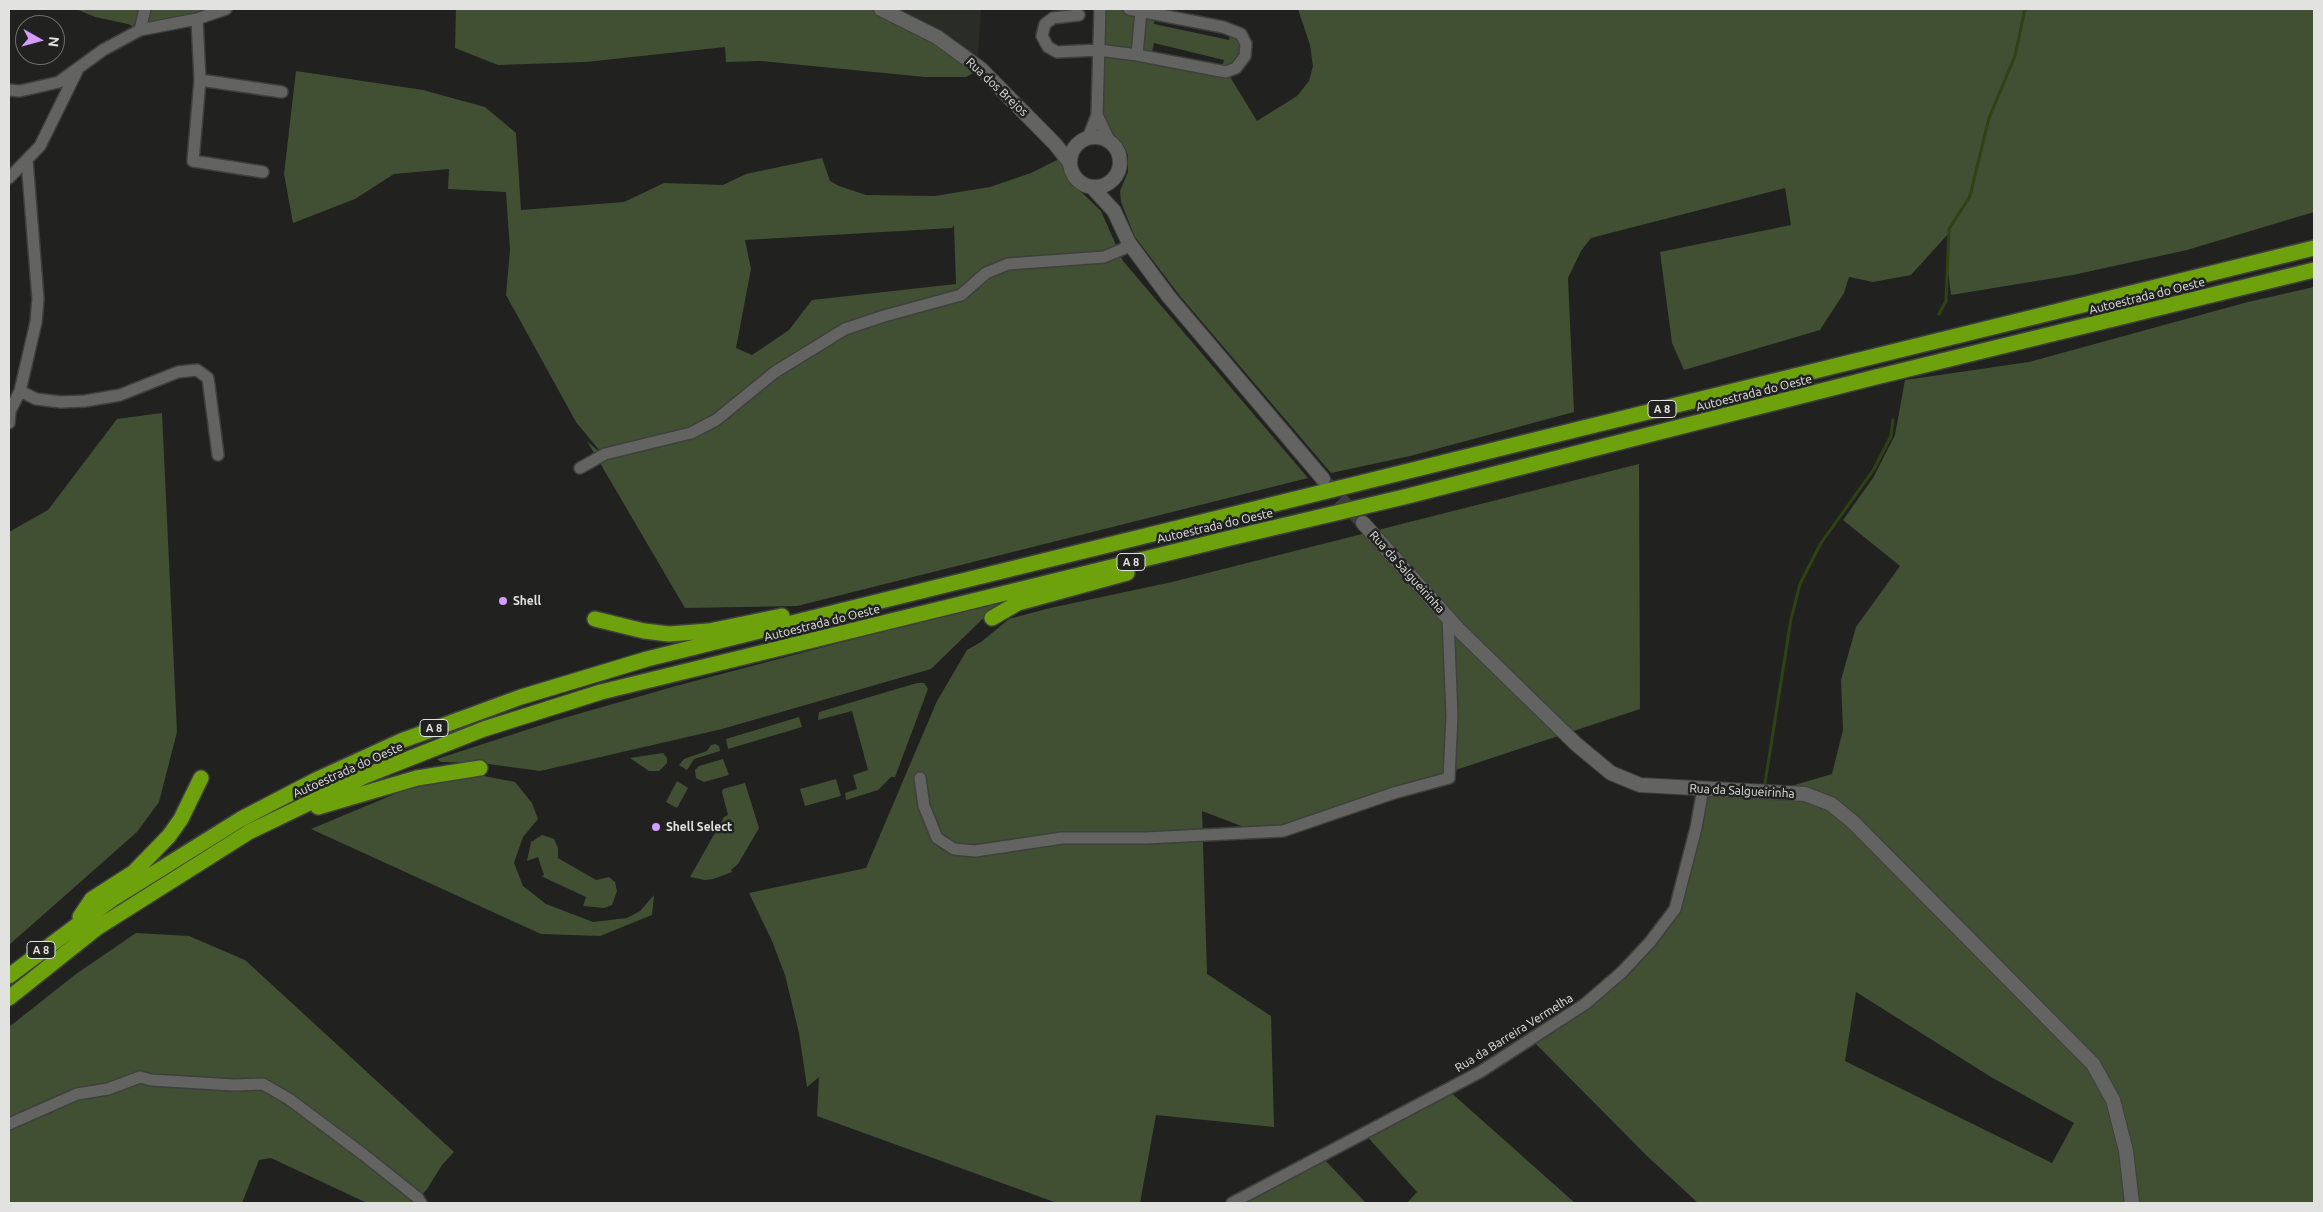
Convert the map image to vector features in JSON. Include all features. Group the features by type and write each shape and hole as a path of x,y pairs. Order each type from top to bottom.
{"highway":[{"name":"Autoestrada do Oeste","path":"9,976 74,925 148,876 242,819 318,779 401,741 480,711 597,674 828,614 2314,248"},
{"name":"Autoestrada do Oeste","path":"9,998 117,915 249,832 366,776 484,729 601,692 1226,538 1404,497 1876,377 2314,270"},
{"path":"992,618 1018,602 1166,563 1226,538"},
{"path":"595,619 644,631 669,634 709,630 790,614 828,614"},
{"path":"273,820 417,778 480,768"},
{"path":"74,925 92,899 134,872 169,836 182,819 201,778"}],"street":[{"path":"140,30 145,9"},
{"path":"9,90 20,91 59,82 103,50 140,30 197,19 226,9"},
{"name":"Rua dos Brejos","path":"881,9 937,37 981,69 1055,144 1070,163"},
{"path":"1100,9 1097,115 1120,160 1119,168 1112,180 1114,211"},
{"path":"1079,15 1053,18 1045,24 1042,36 1048,47 1057,52 1098,50 1137,55 1226,72 1236,68 1245,56 1246,44 1241,34 1223,27 1129,9"},
{"path":"1137,55 1142,11"},
{"path":"197,19 200,80 193,161 263,172"},
{"path":"9,178 40,146 78,70"},
{"path":"200,80 282,92"},
{"path":"1097,115 1083,141 1072,153 1070,163 1077,179 1092,186 1114,211 1129,243 1169,297 1323,479"},
{"path":"1055,144 1083,141 1095,137 1110,142"},
{"path":"9,423 10,411 20,391 36,322 38,298 27,160"},
{"path":"1092,186 1099,186 1112,180"},
{"path":"580,468 605,454 691,433 716,420 775,372 845,329 884,316 961,295 986,273 1008,264 1104,257 1123,249 1129,243"},
{"path":"20,391 36,399 61,402 85,401 120,395 178,372 197,370 208,378 218,455"},
{"name":"Rua da Salgueirinha","path":"1363,523 1448,618 1576,744 1610,773 1640,785 1805,794 1831,804 1853,822 2093,1064 2113,1100 2126,1152 2132,1203"},
{"path":"920,778 924,806 938,838 954,849 975,851 1062,838 1146,838 1283,831 1394,793 1449,778 1452,716 1448,618"},
{"name":"Rua da Barreira Vermelha","path":"1232,1203 1480,1072 1585,1004 1622,972 1650,942 1675,909 1696,828 1703,789"},
{"path":"9,1124 77,1094 108,1089 140,1077 151,1080 234,1085 263,1084 289,1100 364,1155 421,1203"}],"shaded area":[{"path":"898,9 981,9 978,58 942,32"}],"green space":[{"path":"76,9 226,9 140,30 128,24 95,17"},
{"path":"456,9 870,9 935,40 979,70 966,77 925,77 761,61 726,62 725,47 586,62 498,65 455,48"},
{"path":"1100,9 1129,9 1156,14 1154,24 1229,40 1231,30 1241,34 1245,56 1227,72 1257,121 1297,96 1309,81 1313,66 1310,45 1298,9 2314,9 2314,212 2187,250 2073,275 1951,295 1947,262 1948,234 1911,275 1873,282 1849,277 1844,293 1820,330 1684,370 1672,343 1660,252 1791,225 1785,188 1591,238 1581,251 1568,278 1574,412 1410,456 1331,473 1180,296 1135,237 1121,202 1120,191 1128,172 1128,155 1124,147 1097,115","holes":["1154,43 1224,60 1221,70 1151,56"]},
{"path":"296,71 423,90 485,107 516,133 521,210 624,202 664,183 723,185 746,174 822,158 830,181 839,186 866,195 935,196 990,187 1031,173 1061,158 1067,177 1101,211 1123,261 1308,478 797,606 685,608 587,441 604,456 576,422 506,295 510,250 506,192 448,189 449,169 394,174 355,199 293,223 284,174","holes":["954,225 956,284 812,300 789,330 752,355 736,348 751,269 745,240 952,228"]},
{"path":"2314,287 2314,1203 1698,1203 1647,1156 1532,1040 1585,1004 1675,909 1703,789 1771,792 1832,774 1843,730 1841,680 1856,627 1900,566 1843,520 1873,478 1895,435 1905,380 2029,362 2248,302","holes":["1856,992 1991,1077 2074,1123 2052,1163 1845,1061"]},
{"path":"162,413 177,732 159,802 137,832 9,945 9,532 48,510 117,419"},
{"path":"1639,464 1640,709 1262,834 1202,811 1207,974 1271,1016 1274,1127 1156,1115 1140,1203 1057,1203 817,1116 819,1077 807,1087 799,1033 785,975 772,941 749,893 866,868 937,701 967,650 981,642 1009,619 1050,608 1172,582"},
{"path":"1002,600 931,669 722,729 540,771 481,763 441,762 437,759 557,720 676,686"},
{"path":"917,683 924,683 928,689 895,777 891,777 878,790 846,800 845,793 857,789 853,775 868,770 852,711 818,720 819,712"},
{"path":"799,717 802,727 728,749 726,739"},
{"path":"711,745 719,746 720,751 694,759 687,770 679,765 684,759 707,751"},
{"path":"663,753 667,758 667,763 659,771 649,771 630,758"},
{"path":"723,759 729,775 704,782 696,778 695,770 699,766"},
{"path":"455,776 484,776 515,782 532,803 538,819 523,837 514,863 523,886 546,904 593,922 627,918 640,911 654,895 652,915 600,936 541,934 311,829 414,786"},
{"path":"836,779 841,796 805,806 800,789"},
{"path":"677,781 688,788 677,808 666,802"},
{"path":"745,783 759,828 738,864 731,870 732,872 713,879 705,880 690,877 724,817 728,815 722,792 723,789"},
{"path":"542,835 554,839 558,848 558,858 596,880 609,877 615,882 617,891 612,905 604,908 583,906 586,897 541,876 544,875 538,857 527,861 531,842"},
{"path":"136,933 189,936 245,960 454,1152 442,1165 427,1189 414,1203 367,1203 271,1158 259,1160 242,1203 9,1203 9,1027 76,974"},
{"path":"1447,1089 1575,1203 1407,1203 1417,1192 1364,1133"},
{"path":"1321,1156 1366,1203 1233,1203"}],"waterway":[{"path":"1939,314 1946,301 1949,229 1970,196 1989,118 2015,56 2025,9"},
{"path":"1765,783 1791,619 1800,584 1821,543 1874,469 1891,436 1893,420"}],"tunnel":[{"path":"1326,483 1363,523"}],"place":[{"name":"Shell","path":"503,601"},
{"name":"Shell Select","path":"656,827"}]}
